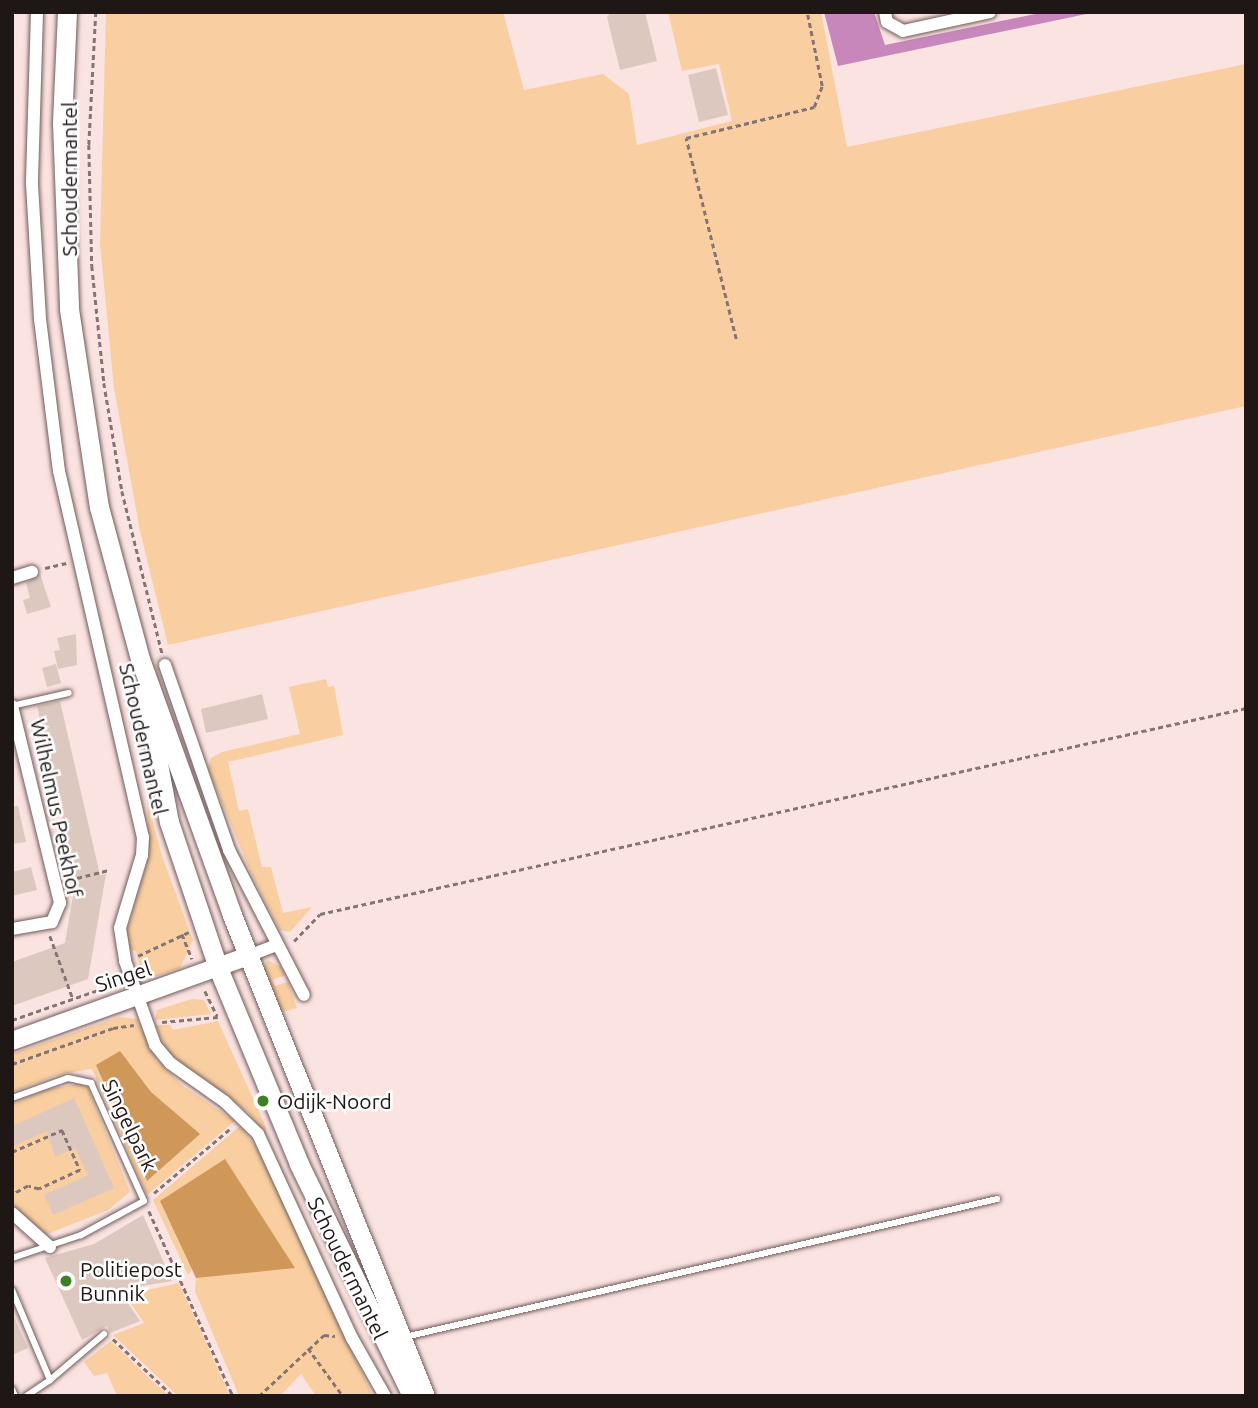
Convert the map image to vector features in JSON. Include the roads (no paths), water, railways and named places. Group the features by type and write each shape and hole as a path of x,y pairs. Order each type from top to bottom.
{"main road":[{"name":"Schoudermantel","path":"67,12 62,123 69,309 97,494 139,659 156,772 169,822 218,968 299,1164 412,1396"},
{"name":"Schoudermantel","path":"139,659 248,956 404,1338 425,1396"}],"street":[{"name":"Schoudermantel","path":"37,12 32,184 40,319 59,471 143,837 142,855 120,928 133,987 155,1045 170,1063 243,1117 267,1149 352,1338 386,1396"},
{"path":"885,12 887,22 903,30 990,12"},
{"path":"12,578 32,572"},
{"name":"Schoudermantel","path":"165,665 209,801 304,995"},
{"name":"Wilhelmus Peekhof","path":"12,929 46,925 59,911 14,706"},
{"path":"248,956 280,950"},
{"name":"Singel","path":"12,1041 133,987 218,968 248,956"},
{"path":"12,1213 50,1247"}],"lane":[{"path":"14,706 69,693"},
{"name":"Singelpark","path":"12,1098 68,1078 90,1083 144,1201 50,1247 12,1258"},
{"path":"404,1338 997,1199"},
{"path":"12,1290 50,1380"},
{"path":"26,1396 50,1380 104,1334"},
{"path":"12,1389 15,1396"}],"place":[{"name":"Odijk-Noord","path":"263,1101"},
{"name":"Politiepost Bunnik","path":"66,1281"}]}
